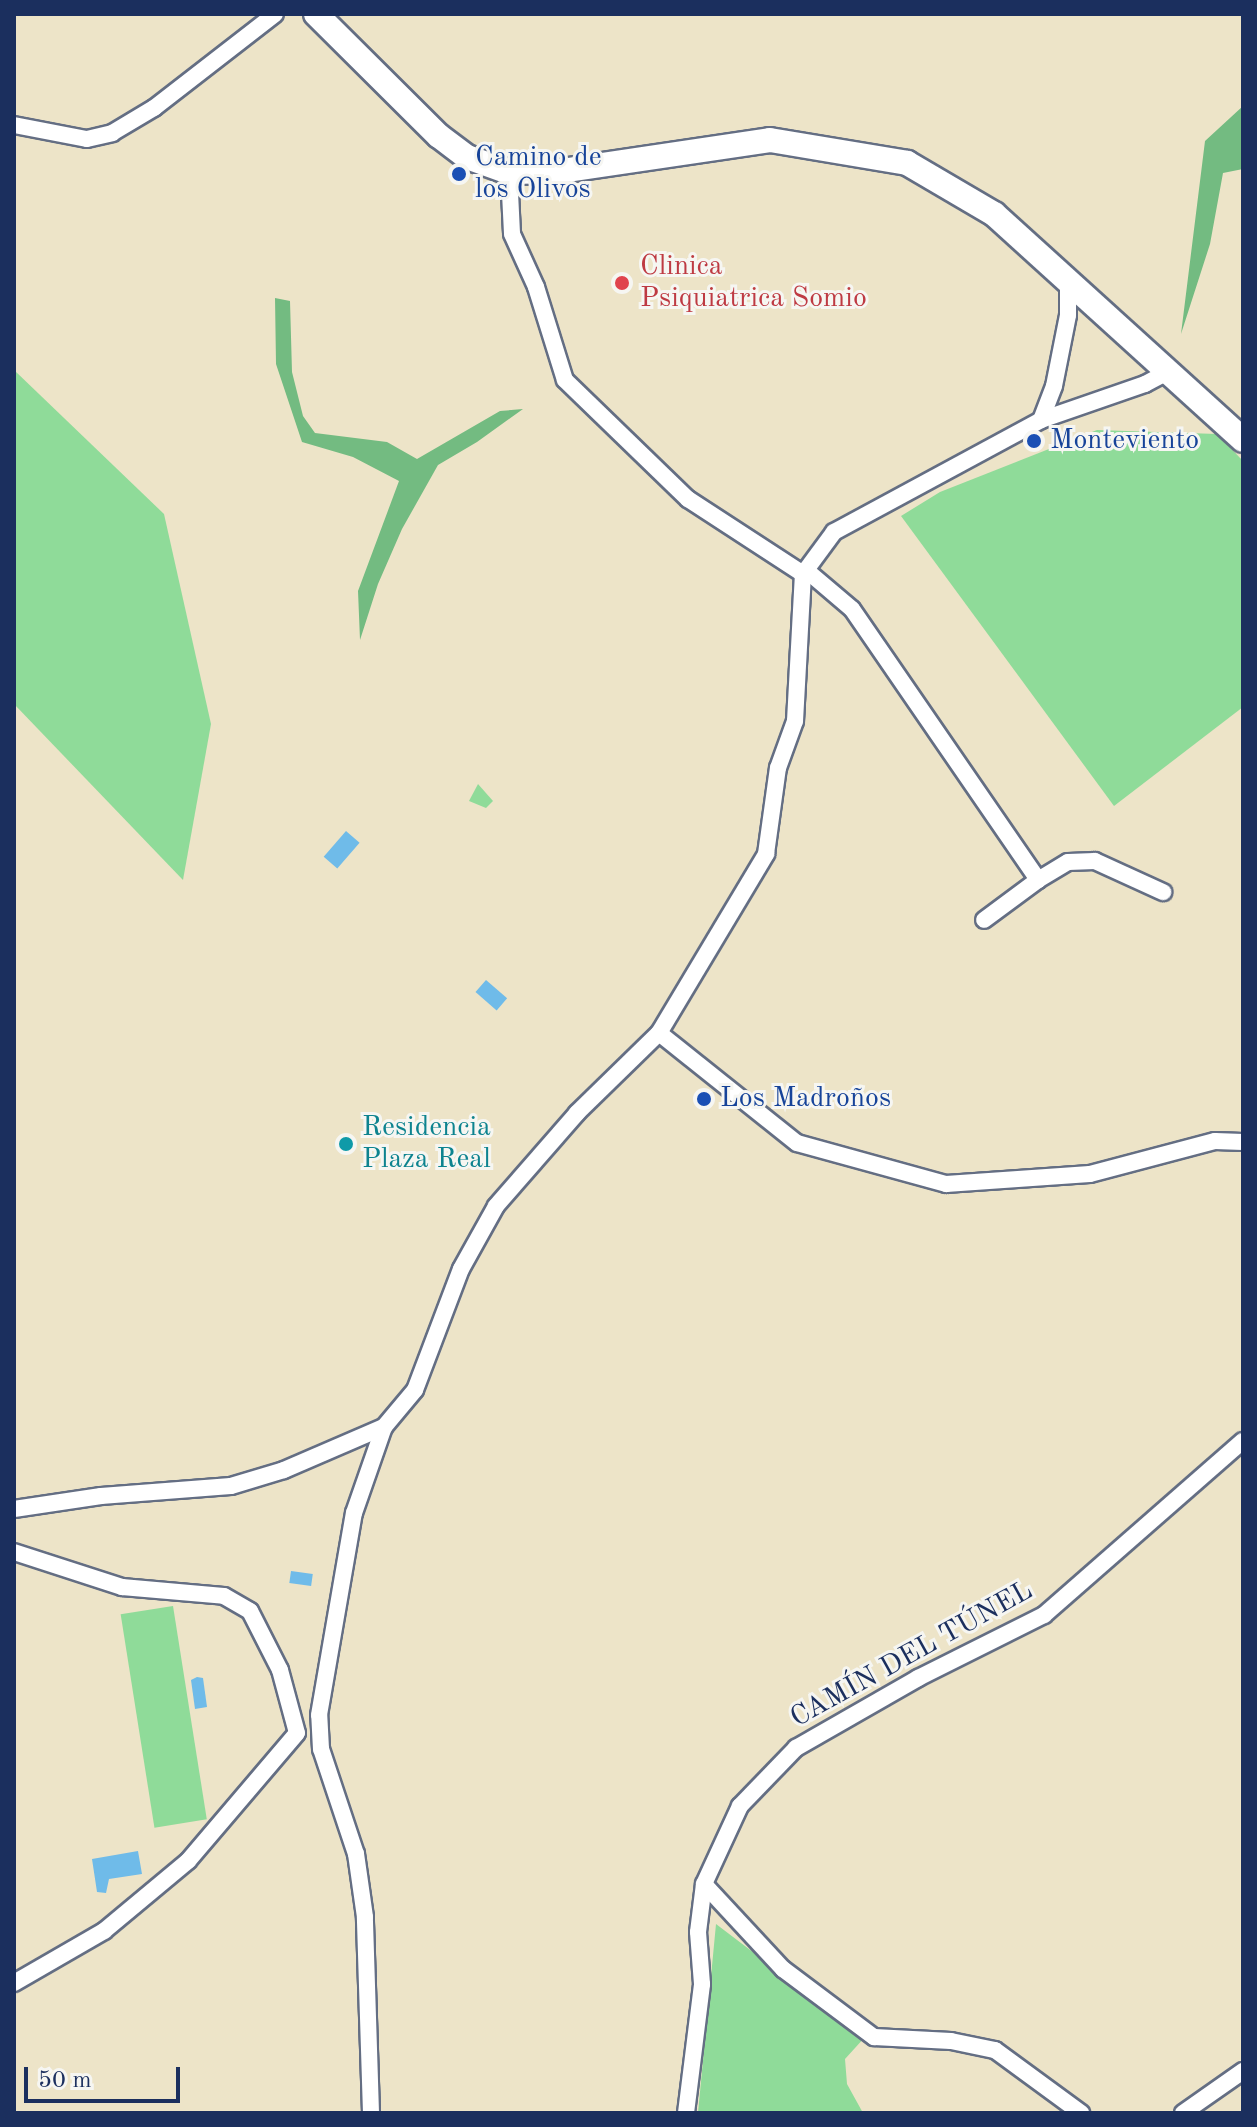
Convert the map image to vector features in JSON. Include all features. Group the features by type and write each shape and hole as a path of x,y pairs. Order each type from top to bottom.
{"street":[{"path":"14,125 87,139 112,133 154,108 275,14"},
{"path":"316,14 439,136 467,157 509,172 561,171 770,140 907,163 994,214 1166,373 1242,437"},
{"path":"509,172 512,234 536,287 565,380 688,499 804,572 852,609 1038,880"},
{"path":"1041,420 1054,386 1066,325 1068,281"},
{"path":"371,2113 365,1917 356,1854 321,1749 319,1715 354,1513 384,1427 415,1390 461,1269 496,1206 577,1113 659,1033 766,854 778,768 795,721 804,572 834,532 1041,420 1145,384 1166,373"},
{"path":"984,920 1068,862 1095,861 1163,892"},
{"path":"659,1033 797,1143 946,1184 1090,1174 1215,1141 1243,1142"},
{"path":"14,1509 101,1496 231,1486 284,1470 384,1427"},
{"name":"CAMÍN DEL TÚNEL","path":"686,2113 702,1984 698,1932 704,1884 740,1806 796,1748 918,1678 1044,1615 1243,1441"},
{"path":"14,1552 122,1587 224,1596 250,1611 280,1670 297,1733 188,1861 104,1931 14,1983"},
{"path":"704,1884 783,1969 874,2037 951,2041 995,2050 1081,2113"},
{"path":"1183,2113 1243,2071"}],"green space":[{"path":"1243,106 1243,169 1223,173 1210,244 1181,334 1205,141"},
{"path":"275,298 290,301 292,372 303,416 315,433 387,442 417,459 500,411 523,409 438,465 402,529 378,584 360,640 358,591 399,481 353,457 302,442 276,364"},
{"path":"14,370 164,514 211,724 183,880 14,704"},
{"path":"1097,430 1217,434 1243,461 1243,707 1114,806 901,516 940,492"},
{"path":"478,784 493,801 486,808 469,801"},
{"path":"173,1606 207,1819 154,1828 121,1614"},
{"path":"716,1924 865,2037 845,2059 847,2084 863,2113 698,2113"}],"water":[{"path":"346,831 360,843 337,868 324,857"},
{"path":"486,980 507,998 497,1010 476,992"},
{"path":"291,1571 313,1574 311,1586 289,1583"},
{"path":"203,1678 207,1707 195,1709 191,1680"},
{"path":"138,1851 142,1874 109,1879 106,1893 97,1892 92,1859"}],"place":[{"name":"Camino de los Olivos","path":"459,174"},
{"name":"Clinica Psiquiatrica Somio","path":"622,283"},
{"name":"Monteviento","path":"1034,441"},
{"name":"Los Madroños","path":"704,1099"},
{"name":"Residencia Plaza Real","path":"346,1144"}]}
